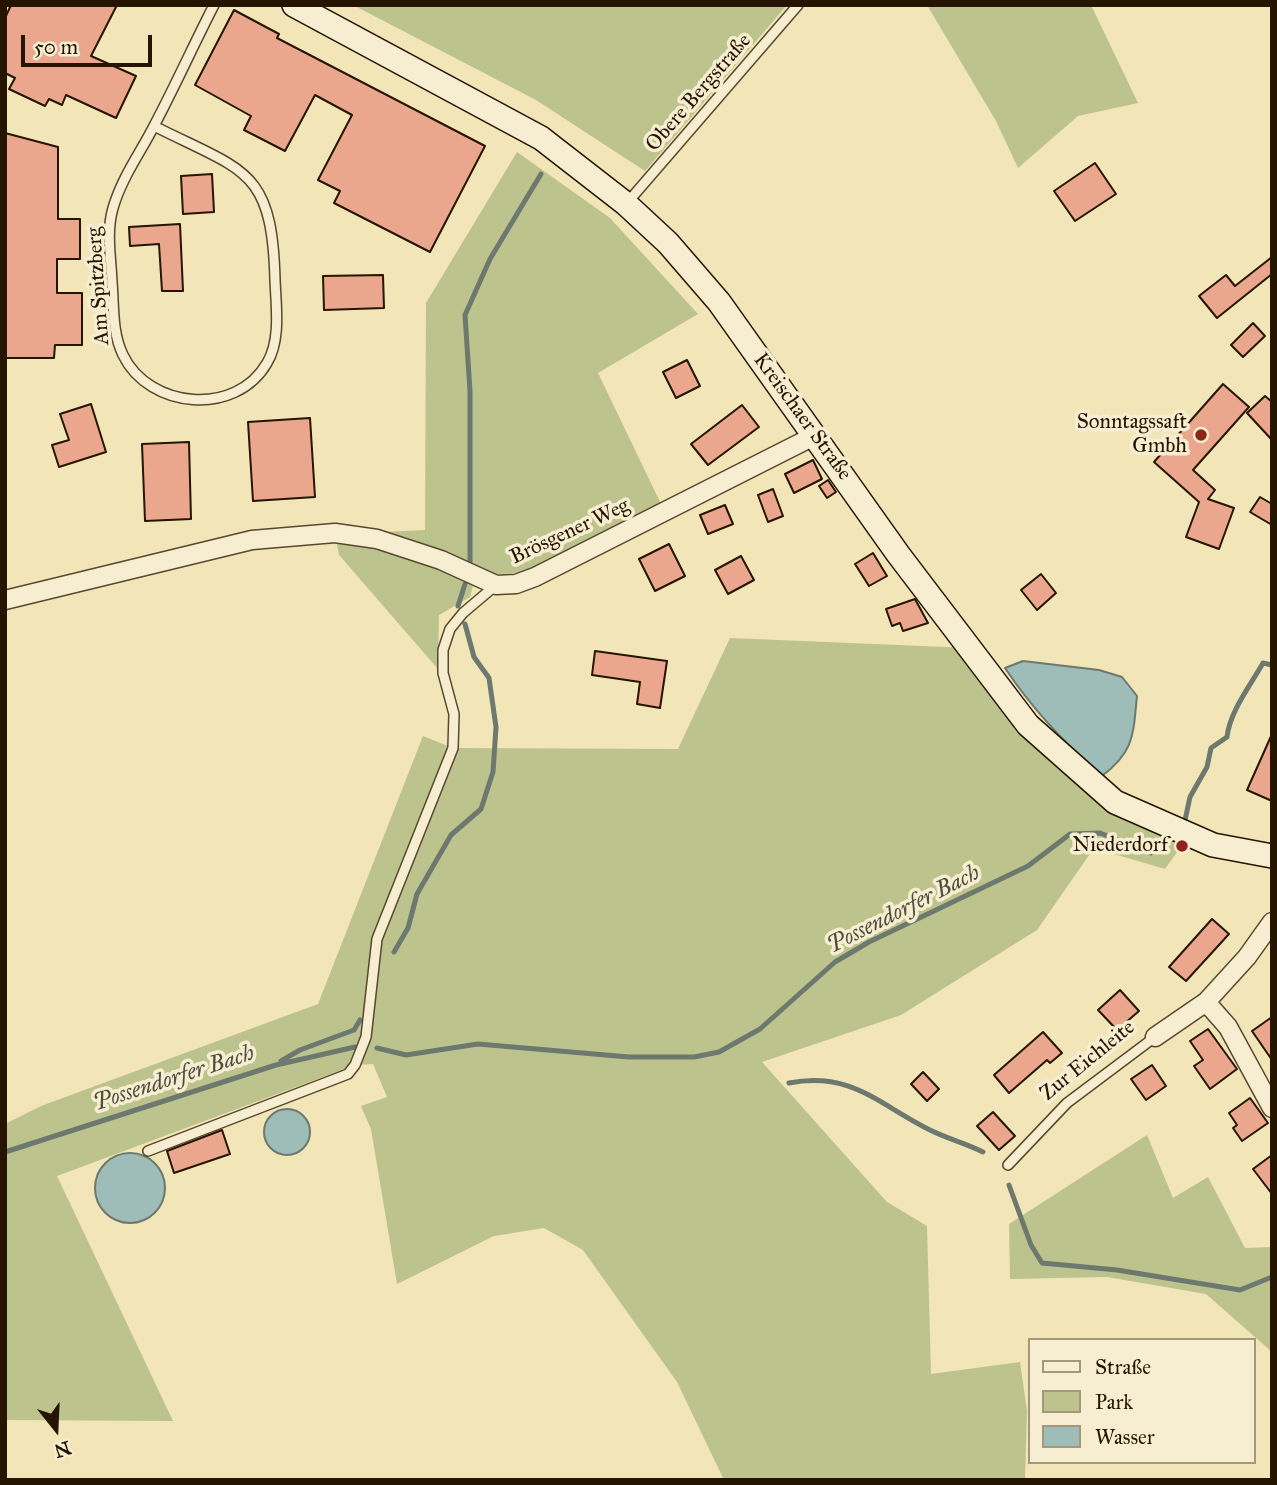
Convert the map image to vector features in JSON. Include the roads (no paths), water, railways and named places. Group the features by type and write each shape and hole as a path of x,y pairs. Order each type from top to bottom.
{"main road":[{"name":"Kreischaer Straße","path":"294,5 541,138 626,204 667,243 719,302 898,554 1028,725 1115,802 1213,845 1272,856"}],"street":[{"name":"Brösgener Weg","path":"5,600 252,540 335,533 377,538 440,560 496,585 516,584 536,578 816,435"},
{"name":"Zur Eichleite","path":"1155,1037 1206,1002 1247,957 1272,922"},
{"path":"1206,1002 1228,1027 1272,1108"}],"lane":[{"name":"Am Spitzberg","path":"154,126 235,166 253,182 265,204 274,234 277,321 268,363 251,383 206,401 181,399 145,383 122,354 116,329 109,236 112,211 124,177 154,126 214,5"},
{"name":"Obere Bergstraße","path":"626,204 798,5"},
{"path":"148,1151 348,1074 355,1065 366,1037 377,939 453,748 454,714 443,673 443,650 450,629 463,613 496,585"},
{"name":"Zur Eichleite","path":"1008,1166 1067,1103 1155,1037"}],"water":[{"path":"1023,661 1099,670 1122,677 1137,696 1133,731 1127,750 1102,776 1050,725 1005,668"},
{"path":"287,1109 303,1116 310,1132 303,1148 287,1155 271,1148 264,1132 271,1116"},
{"path":"130,1153 149,1159 159,1169 165,1188 159,1207 149,1217 130,1223 111,1217 101,1207 95,1188 101,1169 111,1159"}],"waterway":[{"path":"470,565 470,391 465,315 490,259 541,174"},
{"path":"458,606 465,584"},
{"path":"394,952 408,928 417,894 451,835 481,809 493,772 496,727 489,678 474,657 465,624"},
{"name":"Possendorfer Bach","path":"1184,825 1190,797 1207,767 1211,748 1227,737 1236,708 1263,663 1272,665"},
{"name":"Possendorfer Bach","path":"377,1048 406,1055 478,1044 629,1057 694,1057 719,1052 760,1029 835,962 869,942 1028,866 1070,834 1100,833 1151,853 1166,848"},
{"path":"281,1061 300,1050 354,1030 360,1020"},
{"name":"Possendorfer Bach","path":"5,1152 276,1065 355,1047"},
{"path":"789,1083 810,1080 846,1085 935,1132 983,1152"},
{"path":"1009,1185 1031,1245 1042,1263 1117,1270 1240,1290 1272,1277"}],"place":[{"name":"Sonntagssaft Gmbh","path":"1201,435"},
{"name":"Niederdorf","path":"1182,846"}]}
